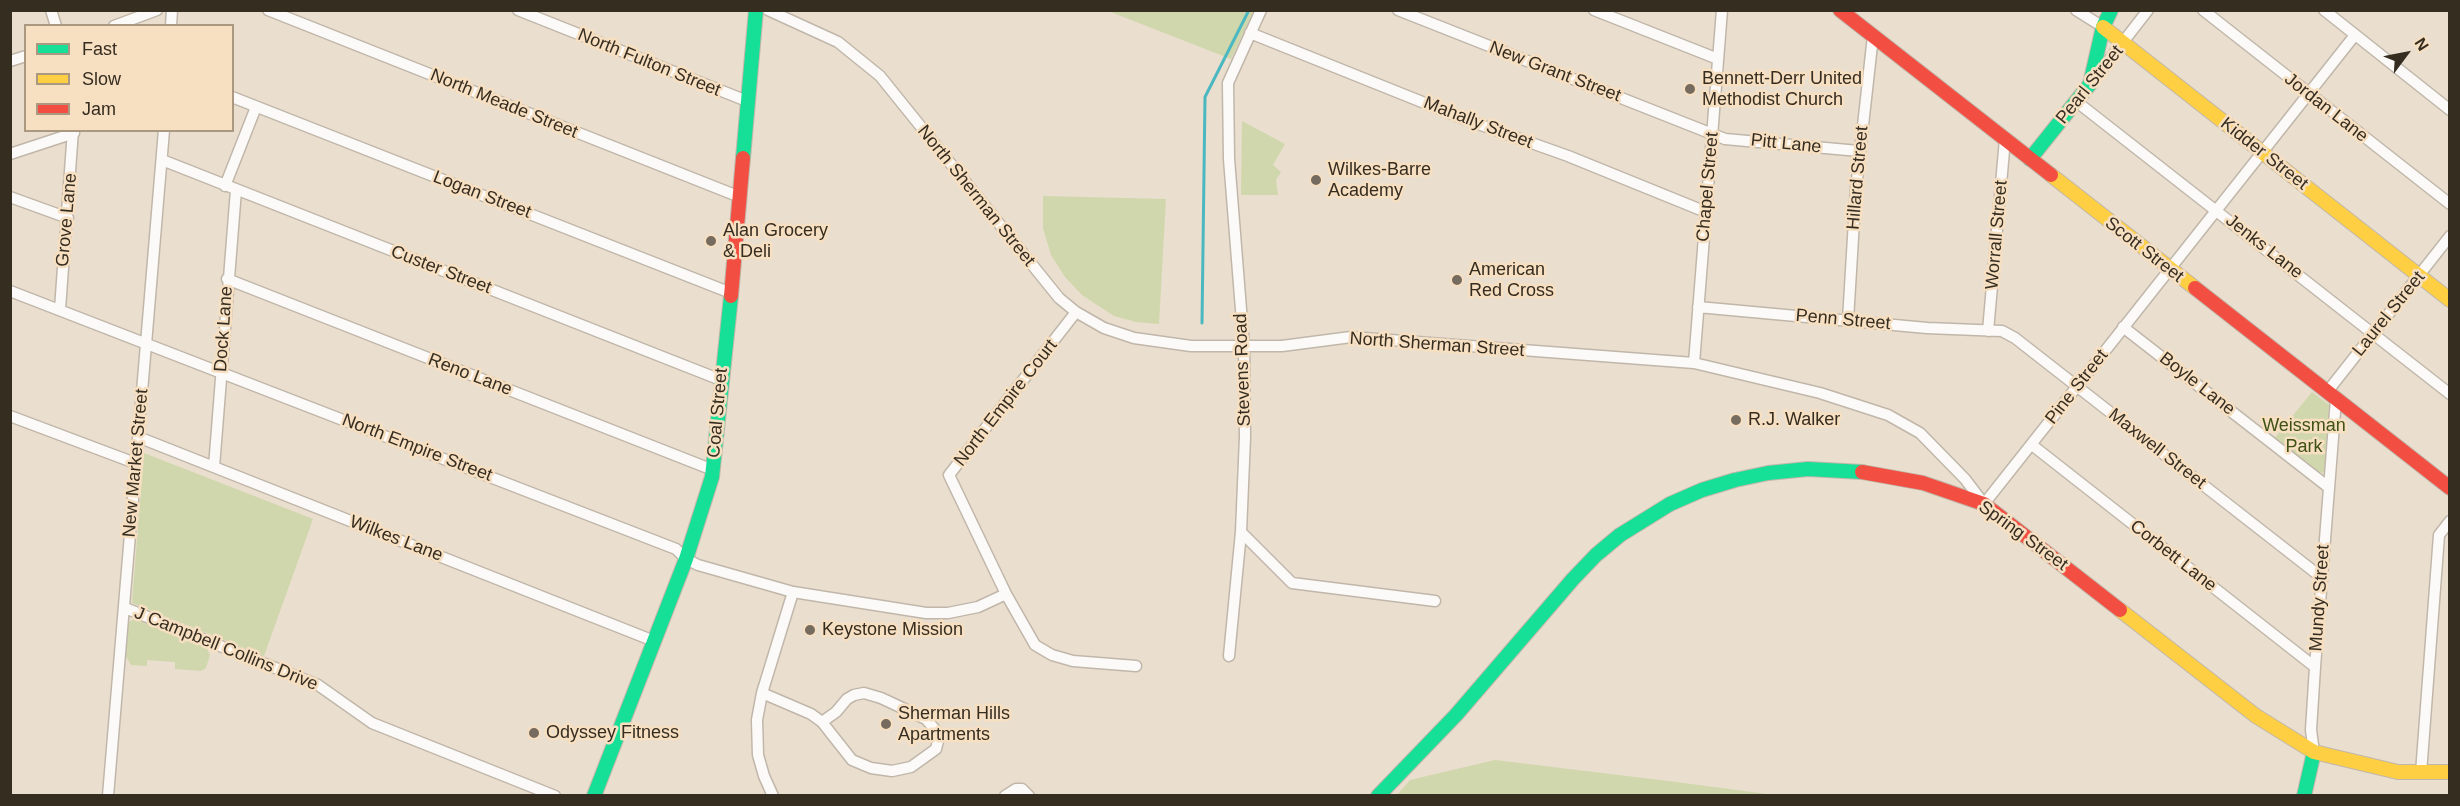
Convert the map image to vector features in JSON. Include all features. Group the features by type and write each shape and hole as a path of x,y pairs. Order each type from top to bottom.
{"main road":[{"name":"Coal Street","path":"594,795 686,559 713,470 756,10"},
{"name":"Scott Street","path":"1840,10 2450,488"},
{"path":"2090,84 2103,27 2110,10"},
{"name":"Kidder Street","path":"2103,27 2450,300"},
{"name":"Pearl Street","path":"2030,159 2090,84"},
{"name":"Spring Street","path":"1378,795 1456,715 1573,579 1596,555 1620,535 1670,504 1702,490 1768,473 1808,469 1870,472 1923,483 1984,504 2256,716 2314,752 2398,772 2450,772"},
{"name":"Mundy Street","path":"2304,795 2314,752"}],"street":[{"path":"119,24 157,10"},
{"name":"North Meade Street","path":"268,10 297,16 740,197"},
{"name":"North Fulton Street","path":"518,10 747,101"},
{"name":"North Sherman Street","path":"768,10 838,42 880,76 1059,298 1076,312 1104,328 1134,338 1191,346 1282,346 1351,337 1694,363 1820,393 1888,415 1920,433 1965,479 1984,504"},
{"path":"1250,33 1261,10"},
{"name":"New Grant Street","path":"1398,10 1713,134"},
{"path":"1594,10 1718,59"},
{"name":"Chapel Street","path":"1694,363 1722,10"},
{"name":"Kidder Street","path":"2076,10 2103,27"},
{"name":"Pearl Street","path":"2090,84 2148,10"},
{"name":"Jordan Lane","path":"2203,10 2450,204"},
{"path":"2324,10 2450,110"},
{"name":"Stevens Road","path":"1229,656 1241,532 1245,436 1244,347 1229,159 1228,83 1250,33"},
{"name":"Mahally Street","path":"1250,33 1706,212"},
{"name":"Pine Street","path":"1984,504 2355,35"},
{"name":"Hillard Street","path":"1848,320 1859,151 1873,36"},
{"name":"Logan Street","path":"234,98 731,293"},
{"name":"Jenks Lane","path":"2077,102 2450,394"},
{"name":"Dock Lane","path":"214,467 227,279 230,188 256,106"},
{"path":"10,154 74,132"},
{"name":"Grove Lane","path":"60,309 74,132"},
{"name":"New Market Street","path":"108,795 164,132"},
{"name":"Pitt Lane","path":"1713,134 1725,138 1859,151"},
{"name":"Worrall Street","path":"1988,331 2005,140"},
{"name":"Custer Street","path":"162,160 721,380"},
{"path":"10,197 68,218"},
{"name":"Laurel Street","path":"2331,396 2373,333 2450,236"},
{"name":"Reno Lane","path":"227,279 713,470"},
{"name":"North Empire Street","path":"10,291 676,549 686,559"},
{"name":"Penn Street","path":"1698,308 1927,328 1988,331"},
{"name":"North Empire Court","path":"1076,312 949,475 1006,594 1035,645 1052,656 1073,661 1136,666"},
{"name":"Boyle Lane","path":"2123,327 2327,486"},
{"name":"Maxwell Street","path":"1988,331 2002,331 2015,338 2321,577"},
{"name":"Mundy Street","path":"2314,752 2311,730 2314,667 2331,396"},
{"path":"10,416 135,463"},
{"name":"Wilkes Lane","path":"138,438 654,641"},
{"name":"Corbett Lane","path":"2032,445 2314,667"},
{"path":"2421,773 2439,535 2450,521"},
{"path":"1241,532 1292,583 1434,601"},
{"path":"686,559 698,565 793,592 926,613 948,613 978,607 1006,594"},
{"path":"774,795 764,777 756,739 762,693 793,592"},
{"name":"J Campbell Collins Drive","path":"125,608 318,685 372,723 555,795"},
{"path":"762,693 811,714 822,722 844,751 862,765 892,771 911,767 936,749 938,741 938,733 926,719 881,698 864,693 854,694 822,722"},
{"path":"1005,795 1016,789 1022,789 1029,795"}],"green space":[{"path":"1108,11 1254,11 1231,59"},
{"path":"1242,121 1285,144 1273,165 1281,172 1276,180 1278,195 1241,195"},
{"path":"1043,196 1166,199 1159,324 1136,322 1114,316 1082,295 1065,277 1051,255 1043,228"},
{"name":"Weissman Park","path":"2312,392 2329,405 2324,473 2310,469 2273,440"},
{"path":"144,453 313,519 264,656 132,603"},
{"path":"135,619 206,647 210,655 206,668 201,671 175,669 175,662 147,660 147,666 131,665 124,653 128,622"},
{"path":"1495,760 1775,795 1397,795 1410,780"}],"waterway":[{"path":"1202,323 1205,97 1249,10"}],"traffic: fast":[{"path":"743,158 756,10"},
{"path":"2030,159 2090,84 2103,27 2111,10"},
{"path":"594,796 686,559 712,477 731,296"},
{"path":"1378,796 1456,715 1573,579 1596,555 1620,535 1670,504 1702,490 1735,480 1768,473 1808,469 1862,472"},
{"path":"2304,796 2314,752"}],"traffic: slow":[{"path":"2103,27 2450,300"},
{"path":"2051,175 2195,288"},
{"path":"2120,610 2256,716 2314,752 2398,772 2450,772"}],"traffic: jam":[{"path":"1840,10 2051,175"},
{"path":"731,296 743,158"},
{"path":"2195,288 2450,488"},
{"path":"1862,472 1923,483 1984,504 2120,610"}],"place":[{"name":"Bennett-Derr United Methodist Church","path":"1690,89"},
{"name":"Wilkes-Barre Academy","path":"1316,180"},
{"name":"Alan Grocery & Deli","path":"711,241"},
{"name":"American Red Cross","path":"1457,280"},
{"name":"R.J. Walker","path":"1736,420"},
{"name":"Keystone Mission","path":"810,630"},
{"name":"Sherman Hills Apartments","path":"886,724"},
{"name":"Odyssey Fitness","path":"534,733"}]}
